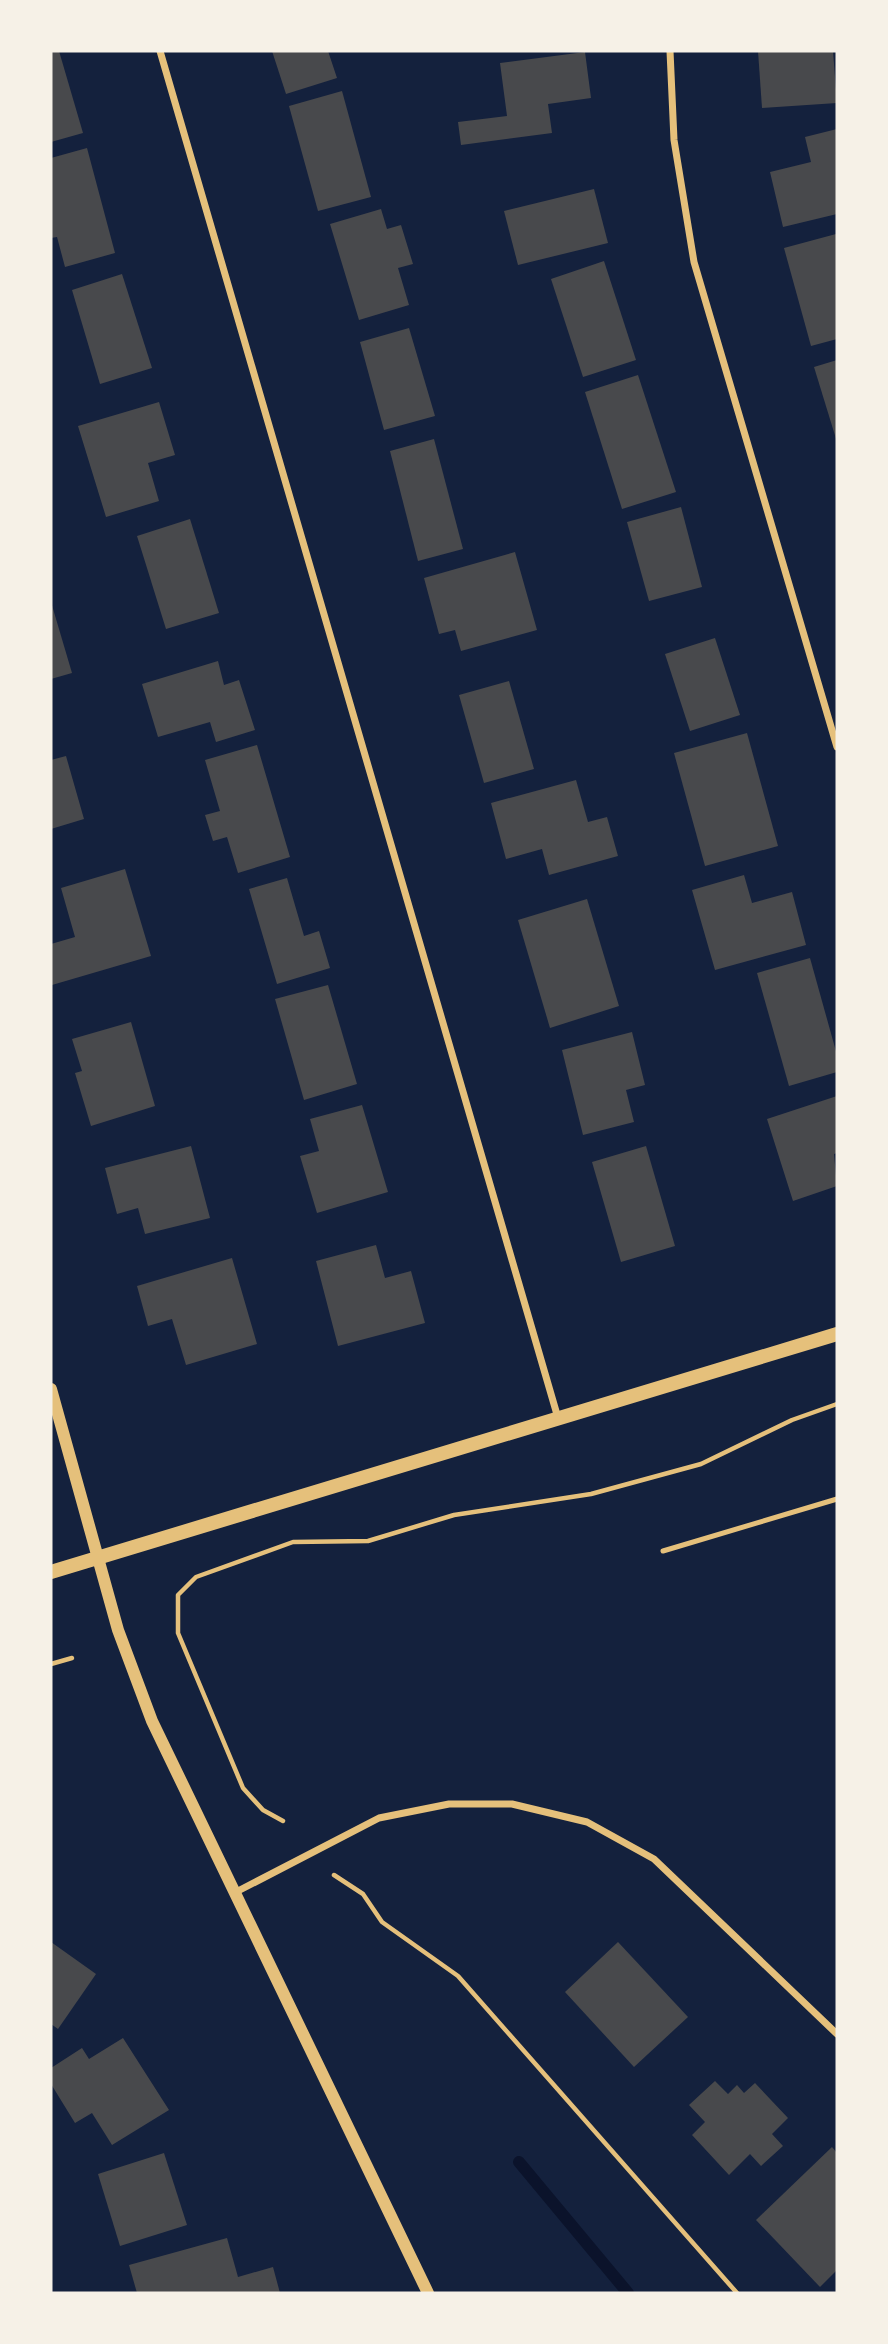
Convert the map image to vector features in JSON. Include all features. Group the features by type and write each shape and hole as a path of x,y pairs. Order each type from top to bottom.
{"main road":[{"path":"51,1572 837,1334"}],"street":[{"path":"160,51 558,1418"},
{"path":"670,51 674,139 694,262 837,747"},
{"path":"51,1389 96,1558 118,1630 152,1721 171,1766 236,1892 428,2293"},
{"path":"236,1892 379,1818 449,1804 512,1804 586,1822 654,1859 837,2034"}],"lane":[{"path":"663,1551 837,1499"}],"path":[{"path":"284,1821 263,1810 243,1788 178,1633 178,1595 196,1577 293,1542 368,1541 454,1515 591,1494 701,1464 792,1420 837,1404"},
{"path":"51,1664 72,1658"},
{"path":"334,1875 363,1894 382,1922 458,1976 737,2293"}],"building":[{"path":"51,51 59,51 83,133 51,142"},
{"path":"272,51 328,51 337,78 286,94"},
{"path":"758,51 833,51 837,103 762,108"},
{"path":"585,52 591,98 548,104 552,133 461,145 458,122 507,116 500,63"},
{"path":"342,91 371,197 318,211 289,106"},
{"path":"837,129 837,214 783,227 770,172 811,162 805,137"},
{"path":"87,148 115,253 65,267 57,237 51,238 51,158"},
{"path":"594,189 608,243 518,265 504,211"},
{"path":"381,209 387,229 401,225 413,264 398,268 409,305 359,320 330,224"},
{"path":"836,234 837,339 811,346 784,248"},
{"path":"604,261 636,360 583,377 551,279"},
{"path":"122,274 152,368 100,384 72,290"},
{"path":"409,328 435,416 384,430 360,342"},
{"path":"837,360 837,442 814,367"},
{"path":"638,375 676,492 622,509 585,392"},
{"path":"159,402 175,455 148,463 159,501 106,517 78,426"},
{"path":"434,439 463,549 418,561 390,451"},
{"path":"681,507 702,587 649,601 627,522"},
{"path":"190,519 219,613 166,629 137,536"},
{"path":"515,552 537,630 461,651 455,630 439,634 424,578"},
{"path":"51,602 72,673 51,679"},
{"path":"715,638 740,715 690,731 665,654"},
{"path":"218,661 224,685 239,680 255,730 216,742 210,722 158,737 142,684"},
{"path":"509,681 534,769 484,783 459,695"},
{"path":"747,733 778,846 705,866 674,753"},
{"path":"257,745 290,857 238,873 227,837 213,841 205,815 220,811 205,760"},
{"path":"66,756 84,819 51,829 51,760"},
{"path":"576,780 588,822 607,817 618,856 549,875 542,849 506,859 491,803"},
{"path":"125,869 151,956 52,985 51,944 75,937 61,888"},
{"path":"744,875 752,903 792,892 806,945 715,970 692,890"},
{"path":"287,878 304,936 319,931 330,968 277,984 249,889"},
{"path":"587,899 619,1006 550,1028 518,920"},
{"path":"810,958 837,1055 837,1072 789,1086 757,973"},
{"path":"328,985 357,1084 304,1100 275,999"},
{"path":"131,1022 155,1106 91,1126 75,1073 82,1071 72,1039"},
{"path":"632,1032 645,1085 626,1090 634,1122 583,1135 562,1050"},
{"path":"837,1096 837,1153 834,1154 837,1186 793,1201 767,1119"},
{"path":"362,1105 388,1192 317,1213 300,1156 319,1151 310,1119"},
{"path":"191,1146 210,1218 145,1234 138,1208 117,1214 105,1168"},
{"path":"646,1146 675,1246 621,1262 592,1162"},
{"path":"376,1245 385,1278 411,1271 425,1323 338,1346 316,1261"},
{"path":"232,1258 257,1344 186,1365 172,1319 148,1326 137,1286"},
{"path":"51,1942 96,1974 58,2029 51,2024"},
{"path":"618,1942 688,2017 634,2067 565,1992"},
{"path":"123,2038 169,2110 112,2145 92,2113 75,2123 51,2084 51,2068 82,2048 89,2059"},
{"path":"715,2081 728,2094 737,2085 744,2093 755,2083 788,2118 772,2134 783,2146 761,2166 750,2154 729,2175 692,2135 705,2122 689,2105"},
{"path":"832,2147 837,2153 837,2270 820,2287 756,2220"},
{"path":"164,2153 187,2225 120,2246 98,2174"},
{"path":"227,2238 238,2277 273,2267 280,2293 137,2293 129,2265"}],"waterway":[{"path":"519,2162 628,2293"}]}
